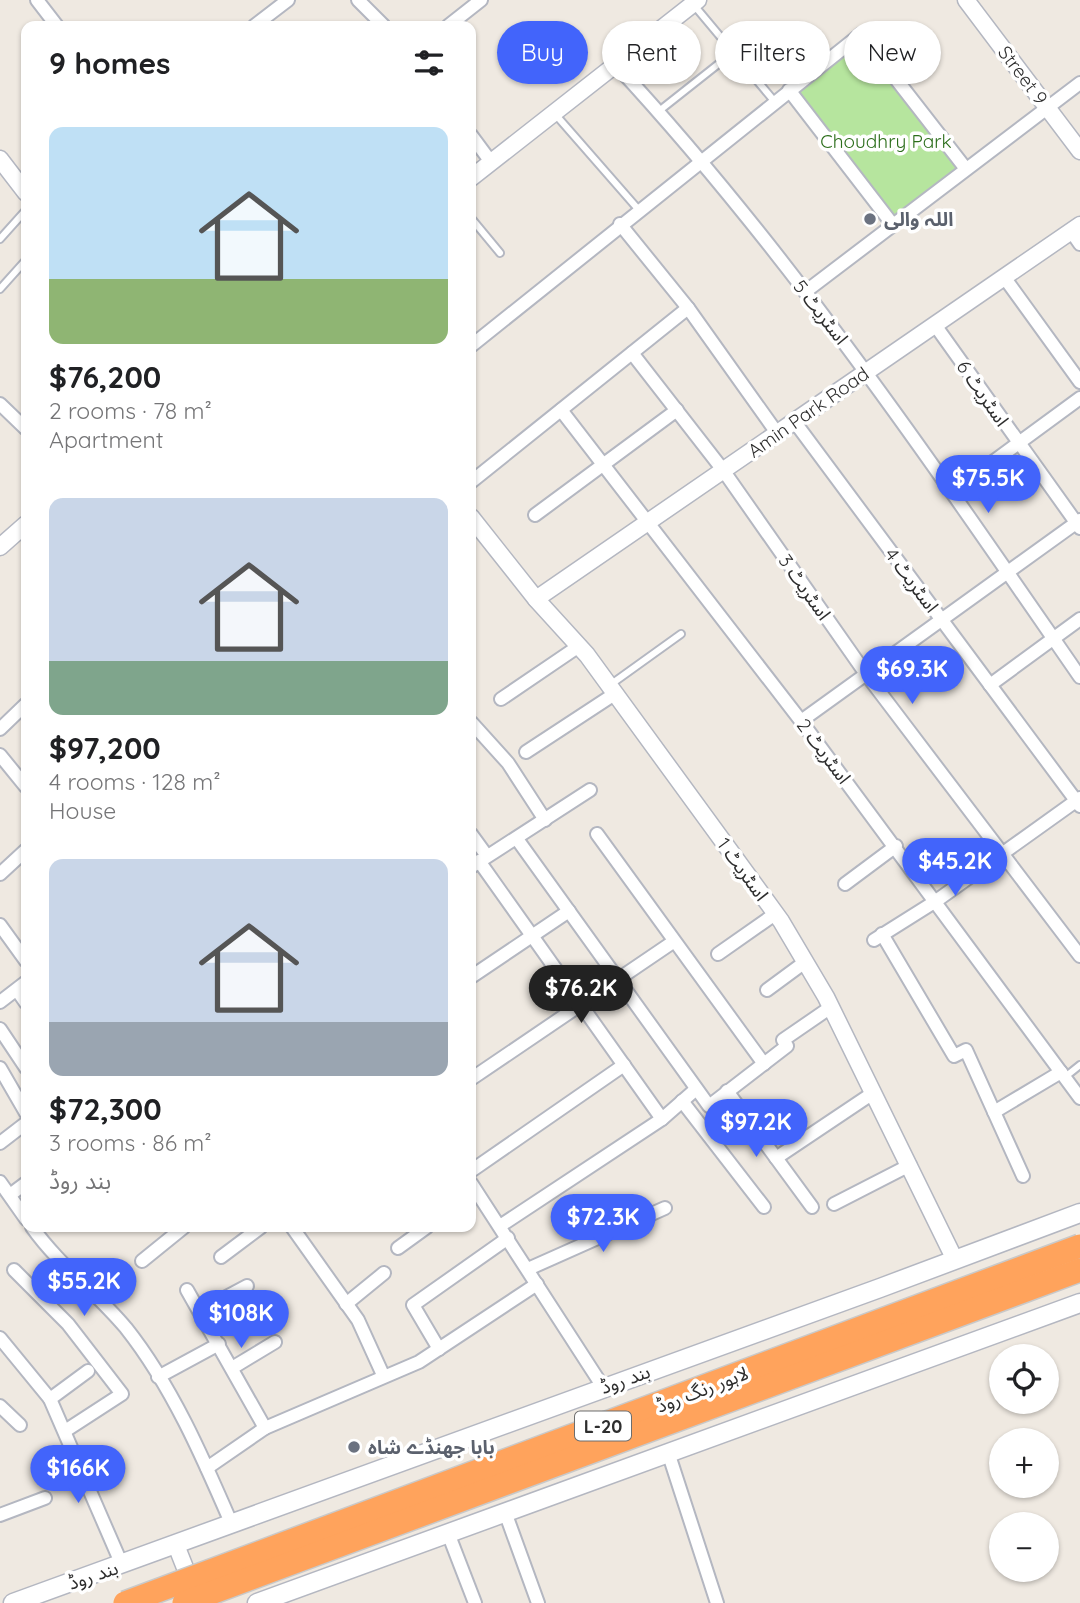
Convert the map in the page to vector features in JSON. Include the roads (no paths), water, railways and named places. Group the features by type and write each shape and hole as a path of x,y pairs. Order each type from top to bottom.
{"highway":[{"name":"لاہور رنگ روڈ","path":"125,1603 1080,1246"},
{"name":"لاہور رنگ روڈ","path":"184,1603 1080,1269"}],"main road":[{"name":"بند روڈ","path":"13,1603 1080,1213"},
{"path":"257,1603 1080,1303"}],"street":[{"path":"37,0 53,21"},
{"path":"261,21 288,0"},
{"path":"358,0 379,21"},
{"path":"454,21 481,0"},
{"name":"Street 9","path":"966,0 1079,149"},
{"path":"670,21 695,2"},
{"path":"476,342 638,209 861,34 966,169"},
{"path":"476,174 602,74"},
{"path":"805,292 1080,83"},
{"name":"اسٹریٹ 5","path":"634,84 702,160 867,371 1080,677"},
{"path":"789,90 893,225"},
{"path":"476,142 491,162"},
{"path":"0,159 21,186"},
{"path":"0,172 21,186"},
{"path":"620,224 688,308 777,433"},
{"name":"Amin Park Road","path":"536,599 1004,277 1077,233"},
{"path":"1004,277 1080,382"},
{"path":"476,478 688,308"},
{"name":"اسٹریٹ 6","path":"935,325 1079,524"},
{"name":"اسٹریٹ 3","path":"632,352 723,470 866,674 1080,956"},
{"path":"952,492 1080,398"},
{"path":"0,404 21,424"},
{"name":"اسٹریٹ 2","path":"561,410 896,846 1080,1098"},
{"path":"535,515 677,410"},
{"name":"اسٹریٹ 4","path":"794,421 1079,802"},
{"name":"اسٹریٹ 1","path":"476,523 613,689 775,914 831,1007 955,1260"},
{"path":"801,721 1079,524"},
{"path":"0,547 21,528"},
{"path":"990,685 1080,619"},
{"path":"501,699 579,646"},
{"path":"526,752 613,689"},
{"path":"0,729 21,709"},
{"path":"476,728 508,763 545,820"},
{"path":"0,755 21,781"},
{"path":"590,790 479,862 662,1119"},
{"path":"1023,1175 966,1050 954,1056 878,937 936,901 1079,802"},
{"path":"597,834 764,1064"},
{"path":"517,839 709,1106 787,1046 783,1040 831,1007"},
{"path":"845,884 896,846"},
{"path":"0,874 21,855"},
{"path":"476,974 569,911"},
{"path":"718,954 775,914"},
{"path":"0,925 21,954"},
{"path":"476,1076 673,942"},
{"path":"767,990 805,962"},
{"path":"0,1002 21,986"},
{"path":"0,1029 21,1060"},
{"path":"476,1168 624,1065"},
{"path":"0,1068 21,1104"},
{"path":"994,1112 1063,1074"},
{"path":"500,1226 662,1119 695,1090"},
{"path":"727,1091 812,1208"},
{"path":"776,1158 873,1093"},
{"path":"682,1101 764,1207"},
{"path":"0,1143 21,1127"},
{"path":"834,1204 910,1165"},
{"path":"0,1182 21,1212"},
{"path":"10,1195 21,1187"},
{"path":"476,1194 508,1238 603,1387"},
{"path":"528,1269 665,1208"},
{"path":"35,1232 48,1250 104,1303 128,1331 158,1377 207,1468 232,1525"},
{"path":"142,1261 178,1232"},
{"path":"221,1257 254,1232"},
{"path":"296,1232 358,1320 383,1375"},
{"path":"398,1248 420,1232"},
{"path":"439,1349 413,1305 508,1238"},
{"path":"14,1270 68,1324 122,1394 65,1431"},
{"path":"346,1304 384,1273"},
{"path":"207,1468 265,1427 419,1362 537,1284"},
{"path":"200,1311 247,1286"},
{"path":"187,1290 265,1427"},
{"path":"0,1338 50,1399 122,1565"},
{"path":"232,1368 275,1342"},
{"path":"158,1377 219,1343"},
{"path":"50,1399 88,1371"},
{"path":"0,1406 20,1425"},
{"path":"668,1452 717,1603"},
{"path":"0,1514 44,1498"},
{"path":"505,1511 538,1603"},
{"path":"448,1533 475,1603"},
{"path":"176,1545 199,1603"}],"lane":[{"path":"695,2 715,28"},
{"path":"659,111 715,67"},
{"path":"760,84 775,102"},
{"path":"554,112 638,209"},
{"path":"0,239 21,216"},
{"path":"476,224 500,253"},
{"path":"0,289 21,266"},
{"path":"613,689 681,634"},
{"path":"1063,1074 1080,1065"}],"place":[{"name":"اللہ والی","path":"870,219"},
{"name":"بابا جھنڈے شاہ","path":"354,1447"}],"park label":[{"name":"Choudhry Park","path":"886,141"}]}
